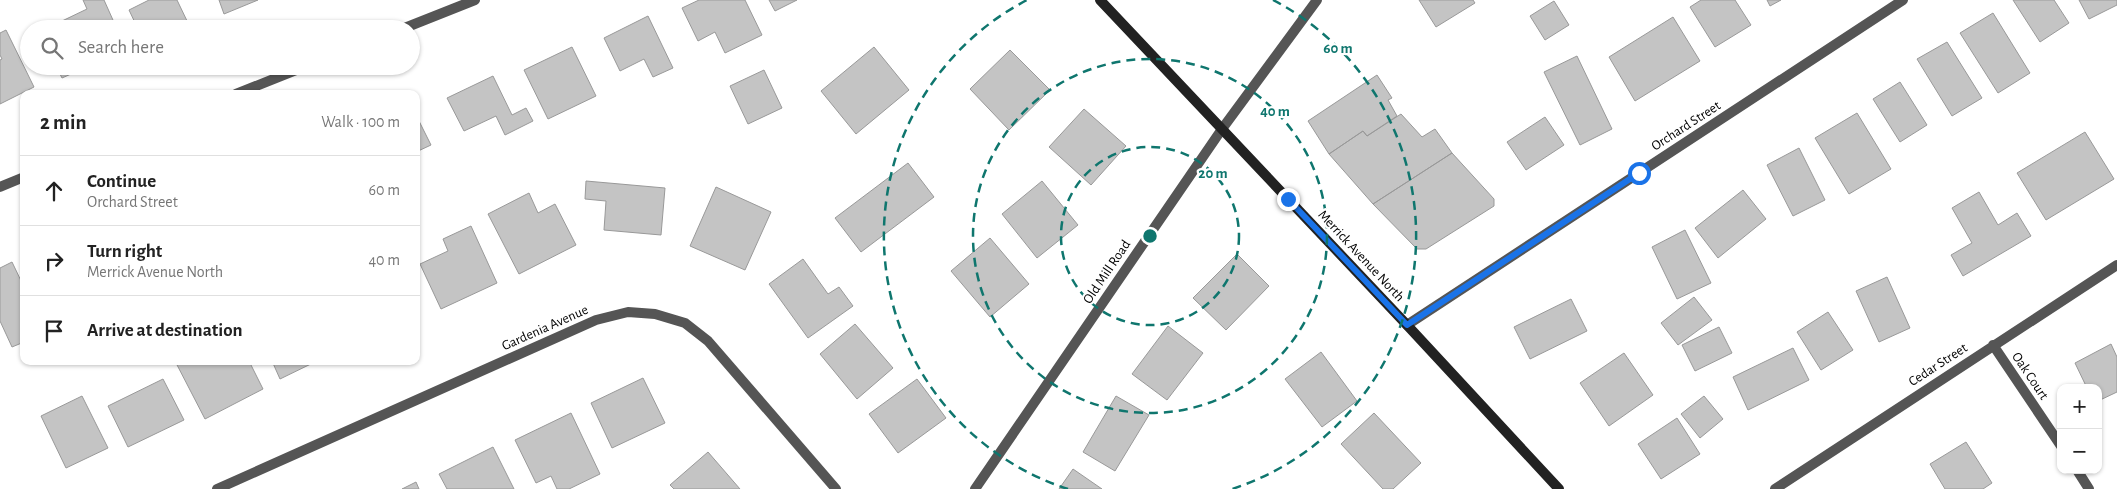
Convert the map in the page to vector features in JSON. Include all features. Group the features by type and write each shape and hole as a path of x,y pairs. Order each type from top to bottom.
{"main road":[{"name":"Merrick Avenue North","path":"1100,0 1559,489"}],"street":[{"path":"420,22 475,0"},
{"name":"Old Mill Road","path":"975,489 1222,129 1317,0"},
{"name":"Orchard Street","path":"1407,325 1903,0"},
{"path":"246,90 284,75"},
{"path":"0,187 20,179"},
{"name":"Cedar Street","path":"1776,489 2117,265"},
{"name":"Gardenia Avenue","path":"216,489 596,320 628,312 655,314 685,323 708,341 836,489"},
{"name":"Oak Court","path":"1993,345 2057,440"},
{"path":"2080,474 2089,489"}],"building":[{"path":"83,0 104,0 113,20 64,20 87,9"},
{"path":"149,0 177,0 187,20 134,20 129,10"},
{"path":"219,0 258,0 224,14"},
{"path":"699,0 745,0 762,35 725,53 715,32 698,41 682,8"},
{"path":"769,0 797,0 775,11"},
{"path":"1419,0 1473,0 1475,3 1436,27"},
{"path":"1701,0 1735,0 1751,25 1715,47 1690,7"},
{"path":"1767,0 1781,0 1770,6"},
{"path":"2013,0 2054,0 2069,23 2040,42"},
{"path":"2079,0 2117,0 2117,5 2089,19"},
{"path":"1554,1 1569,25 1545,40 1530,16"},
{"path":"1993,13 2030,73 1998,93 1960,33"},
{"path":"648,16 673,68 653,77 644,59 620,71 604,38"},
{"path":"1673,17 1700,61 1635,101 1609,57"},
{"path":"6,30 20,58 20,75 28,75 34,87 28,90 20,90 20,94 0,104 0,60 2,59 0,55 0,33"},
{"path":"1947,42 1982,98 1952,116 1917,59"},
{"path":"572,47 596,96 548,119 524,70"},
{"path":"874,47 909,90 856,134 821,91"},
{"path":"1010,50 1050,90 1009,130 970,89"},
{"path":"1577,56 1612,129 1580,145 1544,72"},
{"path":"764,70 782,108 748,124 730,86"},
{"path":"1377,75 1392,98 1388,100 1397,116 1367,136 1363,131 1329,154 1308,121"},
{"path":"493,76 512,115 526,108 533,121 505,135 496,116 464,131 447,98"},
{"path":"1900,82 1927,125 1900,142 1873,99"},
{"path":"1084,109 1126,146 1091,185 1049,147"},
{"path":"1857,113 1891,169 1849,194 1815,138"},
{"path":"1401,114 1422,137 1435,129 1452,153 1373,204 1329,154 1363,131 1367,136"},
{"path":"1545,117 1564,145 1526,170 1507,142"},
{"path":"420,123 431,145 420,150"},
{"path":"2085,132 2114,179 2046,220 2017,173"},
{"path":"1799,148 1825,200 1793,216 1767,165"},
{"path":"1452,153 1494,199 1494,206 1426,249 1417,249 1373,204"},
{"path":"908,163 934,197 861,252 835,218"},
{"path":"586,181 665,188 661,235 604,230 606,201 585,199"},
{"path":"1042,181 1078,225 1037,258 1002,214"},
{"path":"716,187 771,212 745,270 690,246"},
{"path":"1743,190 1766,219 1718,258 1695,228"},
{"path":"1979,192 1998,225 2017,213 2031,236 1963,276 1951,255 1972,243 1952,208"},
{"path":"529,193 538,213 555,204 576,245 519,274 488,214"},
{"path":"471,226 497,283 441,309 420,264 448,251 443,239"},
{"path":"1685,230 1711,283 1677,299 1652,247"},
{"path":"990,238 1029,284 990,317 951,271"},
{"path":"1237,254 1269,286 1226,330 1193,298"},
{"path":"803,259 828,294 839,287 853,306 808,338 769,284"},
{"path":"12,262 20,279 20,344 12,347 0,321 0,268"},
{"path":"1887,277 1910,328 1879,342 1856,291"},
{"path":"1694,297 1712,320 1678,345 1661,323"},
{"path":"1571,299 1587,331 1530,359 1514,327"},
{"path":"1828,312 1853,350 1821,370 1797,332"},
{"path":"855,324 893,368 857,399 820,354"},
{"path":"1168,326 1203,353 1167,400 1132,374"},
{"path":"1719,327 1732,353 1695,371 1682,345"},
{"path":"2111,344 2117,357 2117,392 2102,399 2102,384 2085,384 2075,363"},
{"path":"1793,348 1809,380 1748,410 1733,377"},
{"path":"1321,352 1357,401 1322,427 1285,379"},
{"path":"1624,353 1653,395 1609,426 1580,383"},
{"path":"177,365 251,365 263,389 205,419"},
{"path":"274,365 309,365 280,379"},
{"path":"643,378 665,423 612,448 591,403"},
{"path":"163,379 184,420 128,447 108,406"},
{"path":"917,379 946,418 898,453 869,414"},
{"path":"82,396 108,448 66,468 41,416"},
{"path":"1116,396 1149,415 1115,471 1083,452"},
{"path":"1704,396 1723,419 1700,438 1681,414"},
{"path":"571,413 600,474 569,489 557,489 551,476 536,483 515,440"},
{"path":"1374,413 1421,463 1393,489 1383,489 1341,444"},
{"path":"1677,418 1700,454 1661,479 1638,444"},
{"path":"1966,442 1992,483 1983,489 1945,489 1930,464"},
{"path":"493,447 514,489 447,489 439,474"},
{"path":"708,452 740,489 674,489 670,485"},
{"path":"1073,469 1102,489 1059,489"},
{"path":"416,482 419,489 402,489"}],"route":[{"path":"1288,199 1407,325 1639,173"}]}
